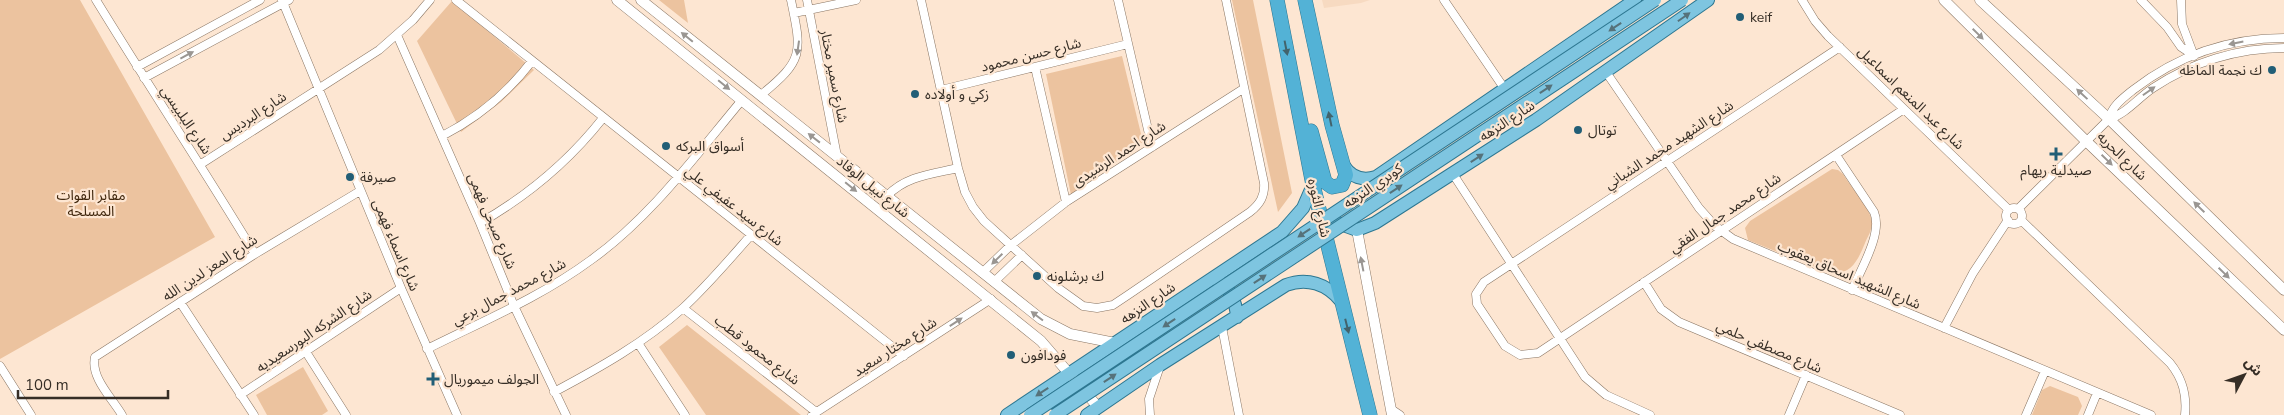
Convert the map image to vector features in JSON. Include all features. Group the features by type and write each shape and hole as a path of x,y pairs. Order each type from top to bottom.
{"highway":[{"name":"شارع الثوره","path":"1277,0 1313,185 1370,415"},
{"path":"1300,118 1312,132 1327,184 1337,188 1344,183 1346,175 1332,125 1305,0"}],"main road":[{"name":"شارع النزهه","path":"1344,166 1356,177 1372,178 1635,0"},
{"name":"كوبري النزهه","path":"1030,415 1656,0"},
{"name":"كوبري النزهه","path":"1055,415 1682,0"},
{"name":"شارع النزهه","path":"1357,230 1375,223 1450,176 1606,72 1708,0"},
{"path":"1425,143 1421,157 1424,168 1432,176 1450,176"},
{"name":"شارع النزهه","path":"1007,415 1287,228 1304,208 1313,185"},
{"path":"1318,204 1336,223 1357,230"},
{"path":"1214,278 1225,286 1233,297 1236,317"},
{"path":"1087,415 1101,411 1160,365 1286,285 1300,281 1320,284 1332,291 1341,301"}],"street":[{"name":"شارع البلبيسي","path":"96,0 144,78 201,164 255,254"},
{"path":"137,67 260,0"},
{"name":"شارع البرديس","path":"201,164 366,59 397,35 430,0"},
{"name":"شارع سيد عفيفي علي","path":"456,0 904,356"},
{"name":"شارع نبيل الوقاد","path":"618,0 1041,341 1101,411"},
{"name":"شارع نبيل الوقاد","path":"641,0 982,273 1052,326 1078,336 1115,344"},
{"name":"شارع سمير مختار","path":"761,95 788,72 797,56 799,38 791,0"},
{"name":"شارع سمير مختار","path":"807,0 837,156"},
{"path":"794,13 856,0"},
{"path":"921,0 958,168 965,192 973,207 984,221 1072,299 1084,306 1097,308 1113,304 1250,212 1260,202 1264,190 1226,0"},
{"path":"1118,0 1152,147"},
{"path":"1444,0 1504,88"},
{"name":"شارع عبد المنعم اسماعيل","path":"1802,0 1815,21 1840,47 1904,109 2014,209"},
{"name":"شارع الحريه","path":"1944,0 2086,141 2284,330"},
{"name":"شارع الحريه","path":"1980,0 2109,119 2284,290"},
{"path":"2140,0 2163,22 2181,46 2193,55"},
{"path":"2181,0 2181,19 2197,65"},
{"path":"144,78 284,1"},
{"name":"شارع اسماء فهمى","path":"284,1 360,191 457,415"},
{"path":"2163,22 2172,23 2181,19"},
{"name":"شارع صبحى فهمى","path":"397,35 480,223 514,306 566,415"},
{"path":"2109,119 2115,106 2142,83 2193,55 2239,42 2284,38"},
{"name":"شارع حسن محمود","path":"941,90 1128,44"},
{"name":"شارع الشهيد محمد الشباني","path":"1559,338 1532,355 1514,353 1505,346 1479,308 1476,294 1480,285 1840,47"},
{"path":"1944,328 1973,273 2008,220 2007,214 2109,119 2123,113 2156,86 2197,65 2235,53 2284,48"},
{"path":"442,136 482,112 517,81 532,61"},
{"path":"1035,67 1066,202"},
{"name":"شارع الشهيد اسحاق يعقوب","path":"1606,72 1704,214 1721,231 1746,246 2151,415"},
{"name":"شارع احمد الرشيدى","path":"982,273 1011,245 1066,202 1243,89"},
{"name":"شارع محمد جمال برعي","path":"427,349 568,277 600,254 638,221 742,100"},
{"name":"شارع محمد جمال الفقي","path":"1559,338 1904,109"},
{"path":"480,223 539,185 573,153 604,118"},
{"path":"1836,154 1877,219 1875,235 1852,290"},
{"path":"887,196 895,188 912,179 958,168"},
{"path":"1450,176 1511,264 1579,369 1598,390 1614,400 1650,415"},
{"name":"شارع المعز لدين الله","path":"119,414 98,378 93,366 95,357 255,254 360,191"},
{"path":"2014,209 2021,213 2021,220 2170,363 2184,386 2186,395 2185,415"},
{"path":"2008,220 2015,223 2021,220"},
{"path":"1357,230 1394,413"},
{"path":"554,392 598,369 638,343 683,308 751,235"},
{"path":"994,282 1022,255"},
{"name":"شارع مصطفي حلمي","path":"1644,282 1658,305 1674,319 1900,415"},
{"name":"شارع الشركه البورسعيديه","path":"240,395 401,288"},
{"name":"شارع مختار سعيد","path":"814,414 991,299"},
{"path":"180,302 254,415"},
{"name":"شارع محمود قطب","path":"683,308 814,414"},
{"path":"1041,341 1051,334 1052,326"},
{"path":"1222,326 1239,415"},
{"path":"638,343 685,415"},
{"path":"306,352 342,414"},
{"path":"1150,415 1149,399 1152,384 1160,365"},
{"path":"0,366 31,415"},
{"path":"2026,415 2045,370"},
{"path":"1789,415 1806,375"},
{"path":"2088,415 2097,392"}],"shaded area":[{"path":"1322,0 1370,0 1324,8"}],"green space":[{"name":"مقابر القوات المسلحة","path":"0,0 80,0 215,237 0,359"},
{"path":"659,0 684,0 688,23"},
{"path":"1232,0 1253,0 1292,193 1278,212"},
{"path":"452,1 534,70 501,102 461,132 417,41"},
{"path":"1122,56 1143,142 1071,195 1046,74"},
{"path":"1832,169 1838,170 1843,174 1864,204 1872,221 1871,230 1853,266 1843,272 1830,273 1748,240 1745,228 1750,221"},
{"path":"687,325 801,415 706,415 659,347"},
{"path":"303,367 328,411 322,415 267,415 256,395"},
{"path":"2050,386 2078,397 2082,406 2078,415 2032,415 2042,390"}],"place":[{"name":"keif","path":"1740,17"},
{"name":"ك نجمة الماظه","path":"2272,70"},
{"name":"زكي و أولاده","path":"915,94"},
{"name":"توتال","path":"1578,130"},
{"name":"أسواق البركه","path":"666,146"},
{"name":"صيدلية ريهام","path":"2056,154"},
{"name":"صيرفة","path":"350,177"},
{"name":"ك برشلونه","path":"1037,276"},
{"name":"فودافون","path":"1011,355"},
{"name":"الجولف ميموريال","path":"433,379"}]}
